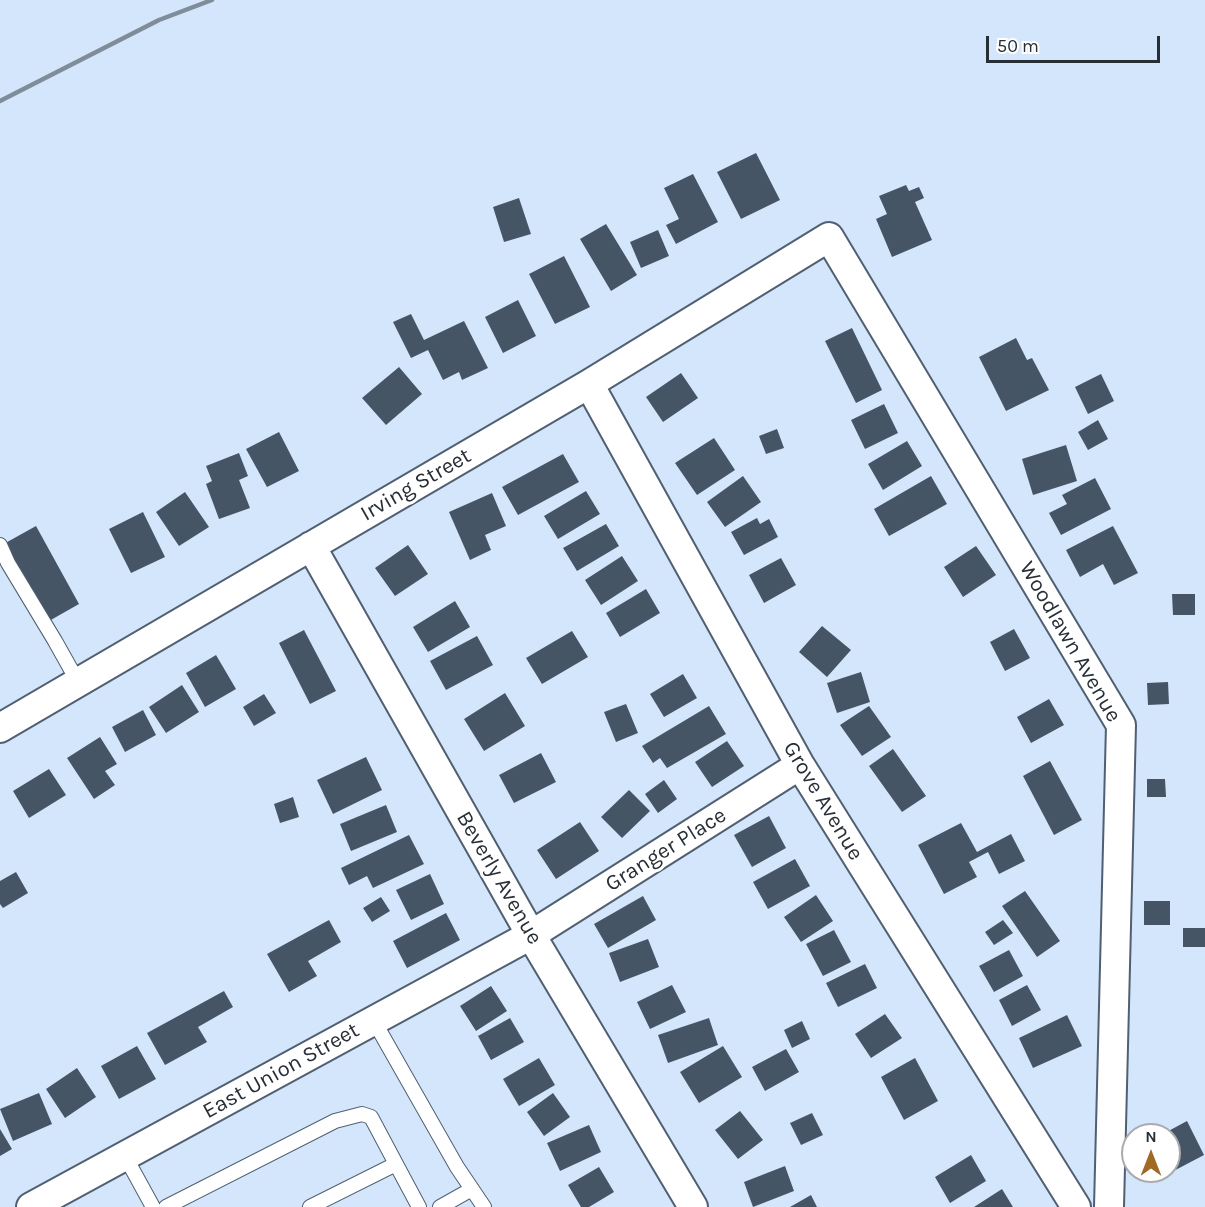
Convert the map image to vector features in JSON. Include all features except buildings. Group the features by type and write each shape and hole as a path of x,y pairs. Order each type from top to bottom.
{"street":[{"name":"Irving Street","path":"0,728 589,384 829,237"},
{"name":"Woodlawn Avenue","path":"829,237 1121,725 1109,1207"},
{"name":"Grove Avenue","path":"589,384 800,765 1076,1207"},
{"name":"Beverly Avenue","path":"311,546 531,935 693,1207"},
{"name":"Granger Place","path":"531,935 800,765"},
{"name":"East Union Street","path":"31,1207 531,935"}],"lane":[{"path":"0,545 8,563 78,682"},
{"path":"374,1020 457,1167 484,1207"},
{"path":"166,1207 335,1121 362,1114 371,1117 419,1207"},
{"path":"125,1156 153,1207"},
{"path":"310,1207 396,1164"},
{"path":"440,1207 472,1189"}],"railway":[{"path":"0,101 159,20 212,0"}]}
